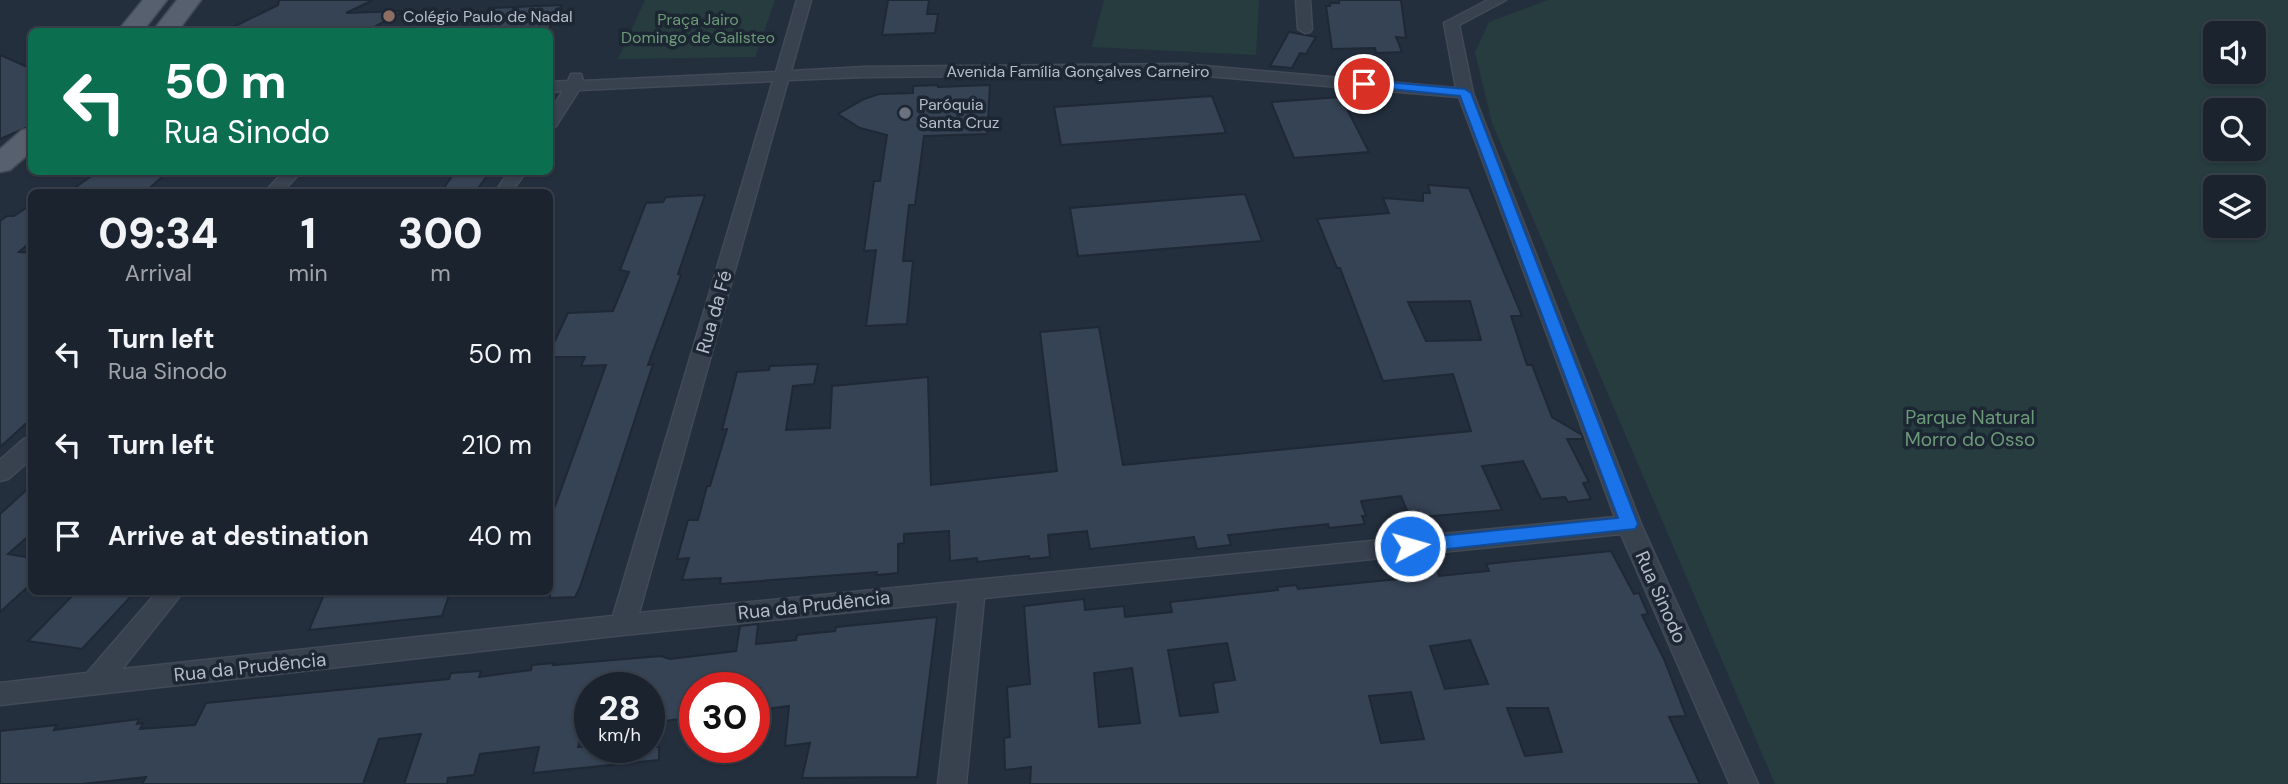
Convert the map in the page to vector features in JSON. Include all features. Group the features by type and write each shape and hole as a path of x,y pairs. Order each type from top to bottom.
{"main road":[{"path":"132,28 155,0"},
{"path":"167,28 189,0"},
{"path":"0,164 28,140"},
{"path":"0,191 28,171"}],"street":[{"name":"Rua da Fé","path":"623,625 804,0"},
{"path":"1303,0 1305,29"},
{"name":"Rua Sinodo","path":"1499,0 1451,23 1465,93 1629,524 1744,784"},
{"name":"Avenida Família Gonçalves Carneiro","path":"553,86 576,79 783,71 1182,69 1465,93"},
{"name":"Avenida Família Gonçalves Carneiro","path":"553,74 576,79"},
{"path":"553,118 576,79"},
{"path":"276,189 289,175"},
{"path":"0,473 28,448"},
{"name":"Rua da Prudência","path":"0,694 623,625 1629,524"},
{"path":"952,784 973,589"},
{"path":"93,685 168,595"}],"green space":[{"name":"Praça Jairo Domingo de Galisteo","path":"645,0 775,0 755,57 618,59"},
{"path":"1104,0 1259,0 1256,55 1092,47"},
{"name":"Parque Natural Morro do Osso","path":"1548,0 2288,0 2288,784 1775,784 1492,123 1475,52 1489,22"}],"building":[{"path":"279,0 373,0 346,13 404,11 372,28 231,28 278,5"},
{"path":"888,0 929,0 927,14 938,14 935,33 882,35"},
{"path":"1339,0 1401,0 1406,38 1396,37 1402,52 1376,53 1375,48 1332,49 1326,6 1339,3"},
{"path":"562,5 549,28 477,28 489,8"},
{"path":"1289,32 1316,37 1306,54 1300,53 1292,68 1270,66"},
{"path":"0,55 28,67 28,127 0,139"},
{"path":"990,85 987,134 924,136 915,205 909,205 903,261 913,261 907,324 866,326 876,250 864,251 874,181 880,181 887,135 860,128 838,114 879,94 913,93 913,86"},
{"path":"1212,96 1226,133 1061,145 1054,107"},
{"path":"1341,97 1369,152 1294,158 1271,102"},
{"path":"93,175 165,175 148,189 73,189"},
{"path":"453,175 488,175 477,189 443,189"},
{"path":"1428,185 1469,188 1522,316 1511,316 1527,365 1532,365 1552,417 1582,435 1583,439 1567,439 1589,482 1583,483 1591,499 1568,502 1565,497 1541,499 1523,461 1482,466 1502,510 1410,518 1401,496 1361,501 1366,516 1362,516 1365,524 1329,528 1328,524 1228,535 1231,545 1197,549 1194,537 1090,549 1087,531 1048,535 1050,557 1029,559 1029,556 977,562 977,558 950,561 949,531 904,534 904,543 898,544 898,573 876,575 877,572 720,584 721,578 682,580 689,558 677,559 688,520 698,520 707,486 710,486 727,429 722,430 737,372 769,370 770,366 818,364 814,384 793,386 786,430 830,428 832,386 928,377 931,485 1057,471 1040,332 1099,327 1123,465 1471,431 1453,374 1383,381 1340,268 1337,268 1317,219 1389,213 1383,198 1423,201 1423,193 1430,193","holes":["1470,301 1481,340 1426,341 1408,302"]},
{"path":"1245,194 1262,241 1078,256 1070,208"},
{"path":"705,195 678,274 681,275 648,365 653,364 580,587 575,597 550,598 550,595 553,595 553,512 606,365 581,366 585,357 553,357 553,345 568,313 613,311 629,272 620,270 646,203 663,202 666,197"},
{"path":"28,207 28,244 19,252 28,253 28,422 0,447 0,221 7,216 14,216"},
{"path":"28,489 28,536 8,554 28,557 28,587 0,612 0,514"},
{"path":"1611,551 1634,594 1639,593 1648,614 1642,615 1664,659 1686,716 1669,717 1700,784 1030,784 1031,767 1005,770 1004,738 1010,737 1007,687 1030,684 1024,606 1084,599 1085,610 1124,606 1125,617 1172,612 1170,602 1278,590 1277,587 1296,585 1298,589 1410,578 1408,573 1437,569 1439,576 1489,571 1486,564","holes":["1470,640 1488,684 1445,689 1430,646","1227,643 1235,680 1213,683 1218,712 1180,716 1168,650","1132,668 1140,723 1099,727 1094,673","1411,692 1424,739 1381,743 1369,696","1507,708 1548,708 1562,752 1525,756"]},
{"path":"73,595 132,595 82,649 28,641"},
{"path":"324,595 449,595 442,616 309,630"},
{"path":"937,617 917,777 802,778 810,743 785,746 789,706 770,709 770,672 679,672 679,719 665,721 665,672 574,672 574,763 630,763 533,773 539,747 480,754 474,775 448,778 447,784 404,784 421,734 379,739 363,784 142,784 146,777 82,784 0,784 0,731 57,725 54,730 139,719 137,724 143,723 140,729 195,725 206,703 449,679 451,673 481,671 479,677 531,670 532,665 661,656 670,659 736,651 740,626 758,624 756,644 796,640 797,635 835,631 836,627"}],"place":[{"name":"Colégio Paulo de Nadal","path":"389,16"},
{"name":"Paróquia Santa Cruz","path":"905,113"}],"route":[{"path":"1364,84 1465,93 1629,524 1410,546"}]}
